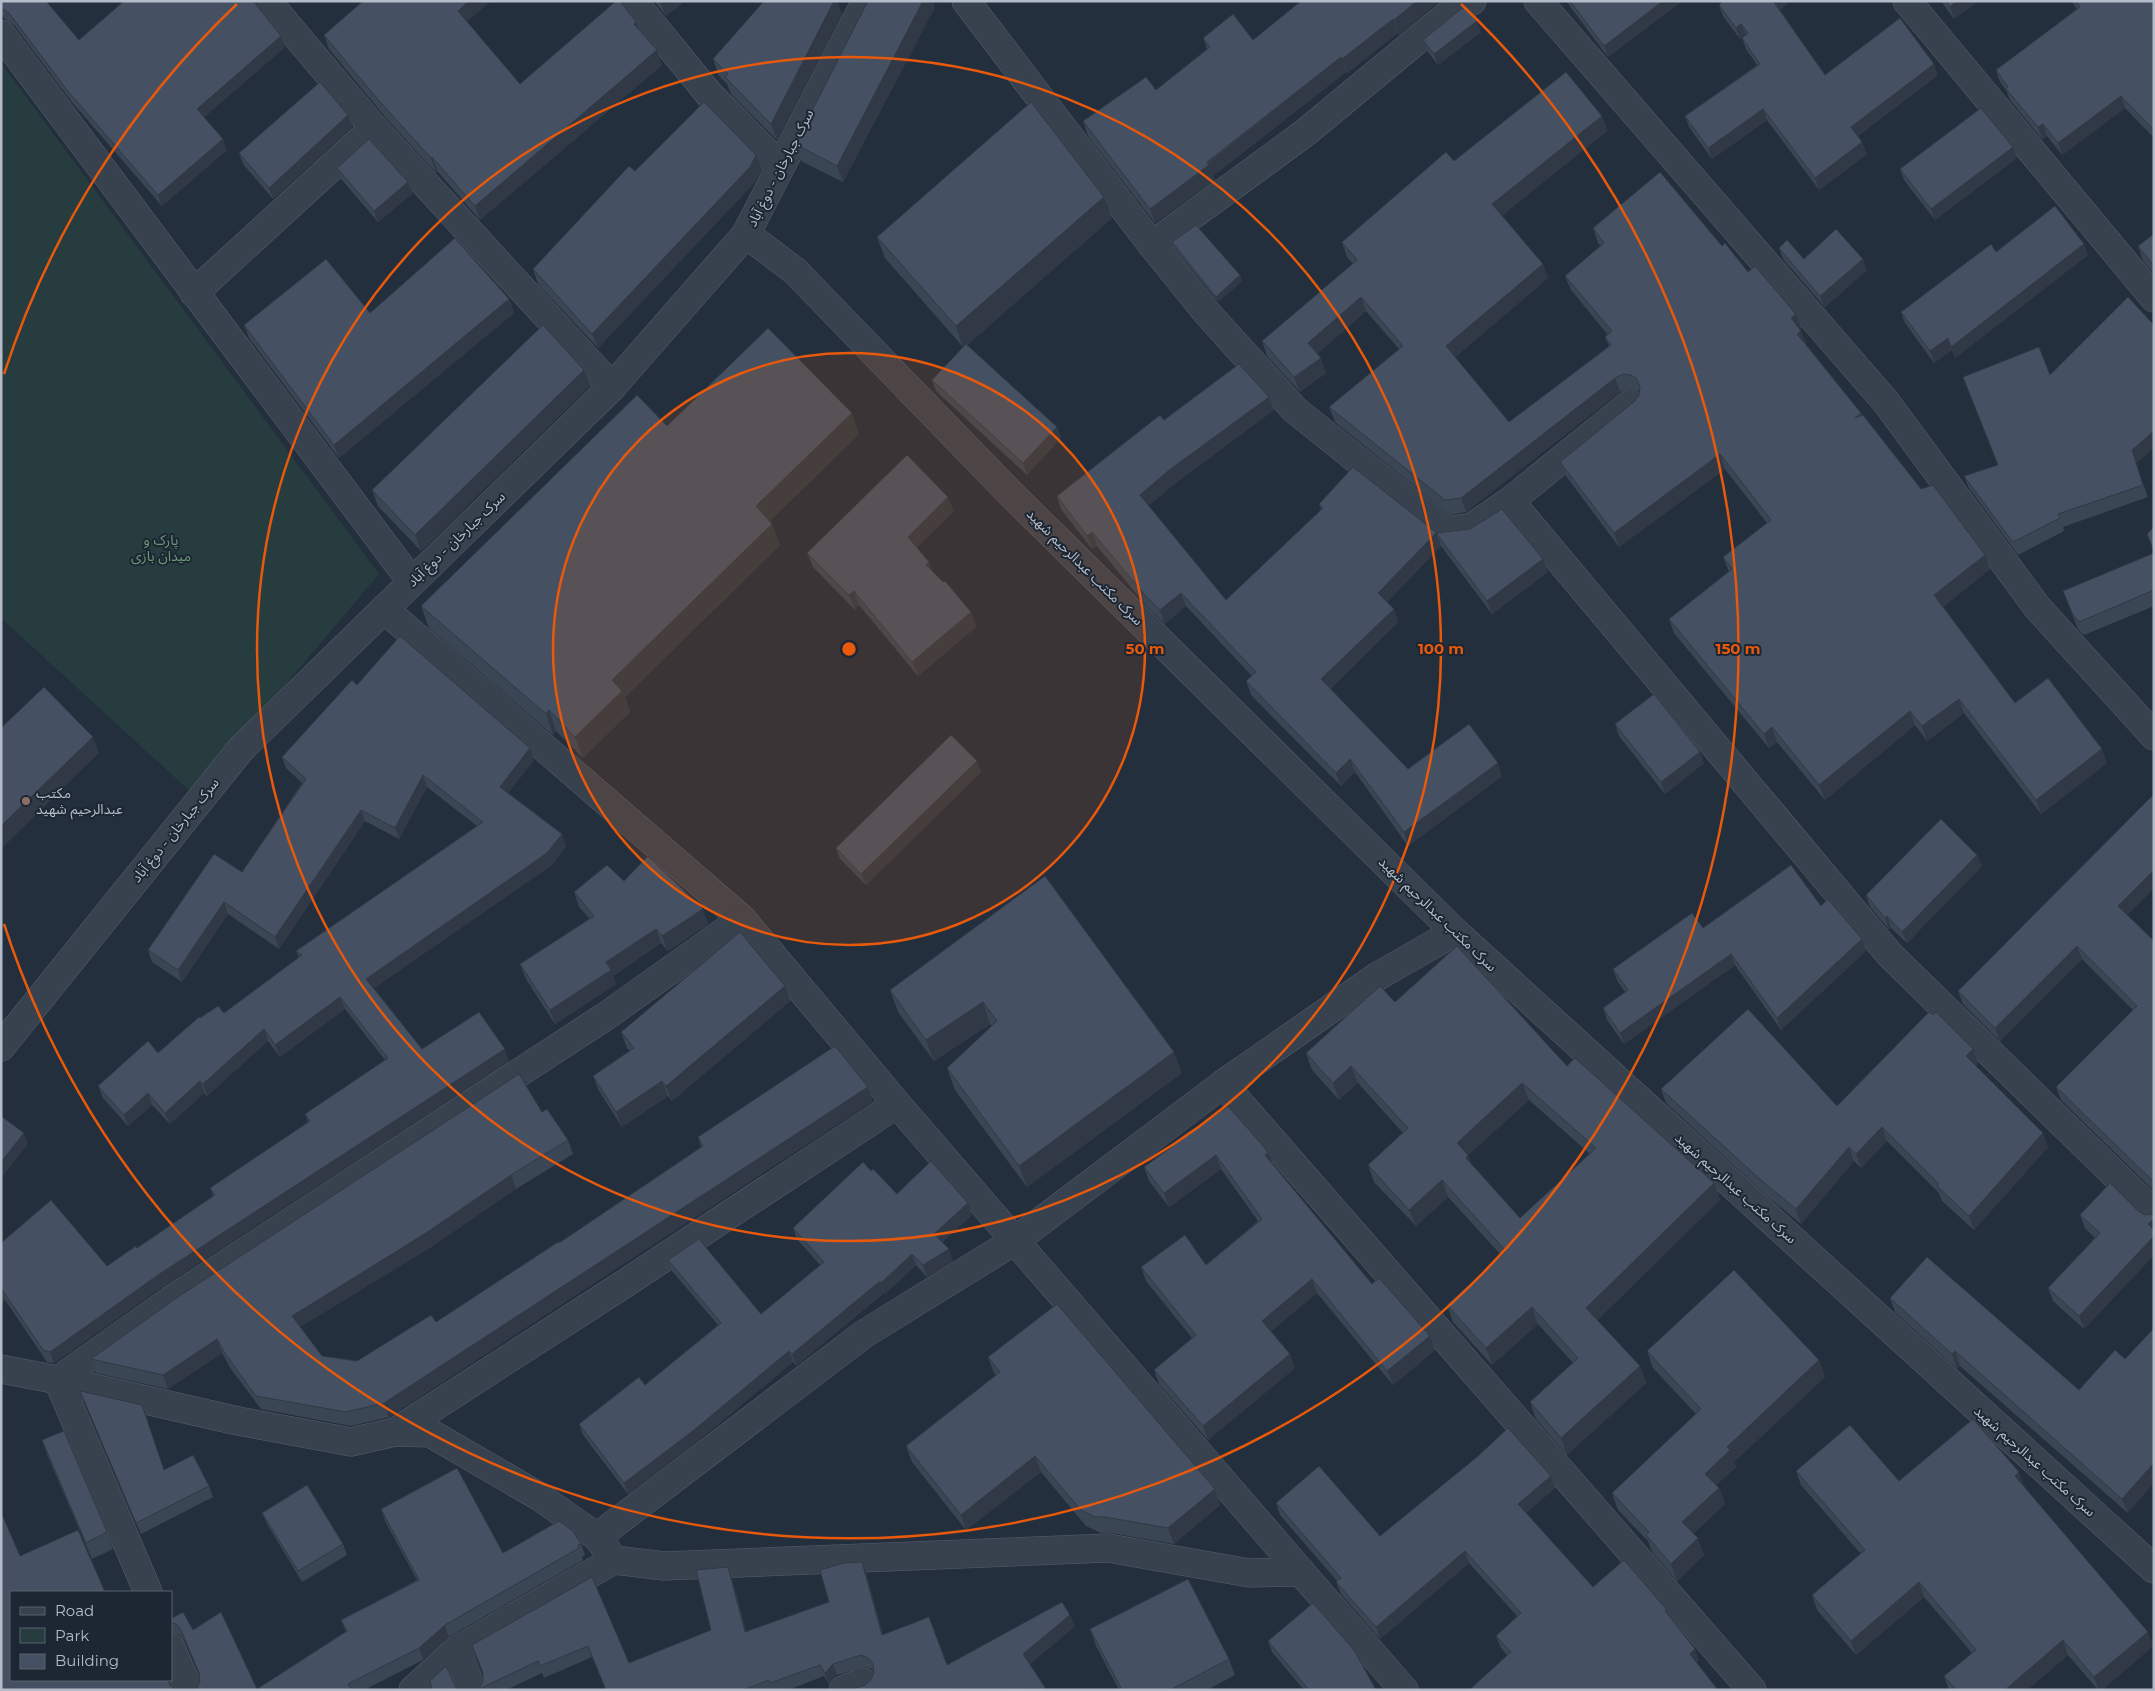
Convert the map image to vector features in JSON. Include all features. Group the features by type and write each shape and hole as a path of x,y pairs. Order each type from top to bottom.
{"street":[{"path":"268,1 374,128 612,386"},
{"path":"632,1 709,94 780,166"},
{"name":"سرک جبارخان - دوغ آباد","path":"1,1047 240,748 384,610 612,386 746,234 866,1"},
{"path":"966,1 1152,245 1207,313 1295,410 1446,531 1472,528 1510,501 1630,404"},
{"path":"1152,245 1306,132 1458,7 1472,1"},
{"path":"1538,1 1886,402 2037,607 2154,736"},
{"path":"1907,1 2154,298"},
{"path":"1,34 412,582"},
{"path":"194,293 374,128"},
{"name":"سرک مکتب عبدالرحیم شهید","path":"746,234 795,271 1009,492 1454,932 2154,1569"},
{"path":"1510,501 1890,955 2154,1213"},
{"path":"384,610 742,918 897,1104 1404,1690"},
{"path":"58,1380 171,1300 606,1016 742,918"},
{"path":"597,1537 864,1334 1016,1240 1224,1084 1378,976 1454,932"},
{"path":"1224,1084 1752,1690"},
{"path":"395,1432 622,1286 897,1104"},
{"path":"1,1369 238,1421 351,1442 395,1432 430,1433 540,1497 597,1537 614,1560"},
{"path":"58,1380 148,1591"},
{"path":"413,1690 457,1650 614,1560 664,1566 1108,1548 1249,1574 1301,1572"},
{"path":"172,1650 189,1690"},
{"path":"457,1650 472,1690"}],"green space":[{"name":"پارک و میدان بازی","path":"1,63 379,574 193,794 1,618"}],"building":[{"path":"1,1 46,1 79,40 124,1 253,1 281,36 197,109 223,139 158,195 67,90 9,13 1,8"},
{"path":"363,1 469,1 458,11 520,84 616,1 620,1 636,22 634,24 657,50 475,206 381,103 324,35"},
{"path":"764,1 834,1 771,124 725,77 728,74 713,59"},
{"path":"868,1 923,1 837,166 795,144"},
{"path":"1301,1 1417,1 1342,59 1341,57 1207,162 1209,165 1150,209 1083,121 1146,77 1156,90 1210,47 1203,38 1233,14 1253,40"},
{"path":"1570,1 1663,1 1604,46"},
{"path":"1723,1 1773,1 1825,75 1900,18 1934,64 1851,127 1862,142 1815,178 1763,109 1708,148 1685,116 1760,64 1742,38 1748,33 1741,24 1736,28 1719,5"},
{"path":"1946,1 1957,1 1950,7"},
{"path":"2075,1 2154,1 2154,130 2121,96 2058,143 2043,124 2038,127 2006,89 2008,87 1996,70 2080,7"},
{"path":"1466,7 1477,21 1434,54 1423,40"},
{"path":"1566,72 1602,116 1492,204 1543,264 1446,346 1509,422 1611,345 1605,337 1612,331 1565,276 1604,243 1593,228 1660,172 1722,246 1725,243 1748,272 1755,266 1796,314 1791,318 1801,331 1797,334 1861,413 1855,418 1863,415 1921,489 1933,485 1985,555 1934,595 2015,703 2048,678 2102,749 2036,800 1959,699 1922,726 1910,711 1819,785 1772,727 1764,734 1669,619 1732,569 1723,557 1771,520 1720,454 1614,533 1560,462 1635,401 1639,395 1640,387 1637,379 1631,375 1623,374 1615,378 1461,498 1445,500 1329,407 1403,346 1361,297 1308,343 1321,358 1294,377 1262,341 1357,260 1342,242 1446,152 1454,161"},
{"path":"320,82 348,115 269,188 239,153"},
{"path":"704,102 756,155 750,167 592,334 533,269 629,166 635,171"},
{"path":"1031,102 1104,197 956,326 877,237"},
{"path":"1981,108 2013,147 1931,209 1900,169"},
{"path":"369,139 408,182 374,211 337,168"},
{"path":"2055,206 2084,244 1951,347 1948,338 1930,351 1901,312 1991,244 1996,252"},
{"path":"1196,225 1240,275 1216,297 1172,242"},
{"path":"1836,229 1863,259 1820,296 1779,248 1787,240 1804,259"},
{"path":"2154,234 2154,266 2138,246"},
{"path":"455,238 509,299 334,445 244,325 326,259 370,313"},
{"path":"2128,297 2154,325 2154,431 2132,450 2143,485 2058,514 2060,518 2013,542 1964,476 1998,465 1963,377 2039,347 2050,375"},
{"path":"543,325 584,370 415,535 372,490"},
{"path":"768,328 852,413 756,506 772,524 612,680 622,691 575,737 549,710 546,714 421,606 637,395 667,426"},
{"path":"966,344 1057,427 1023,463 932,380"},
{"path":"1239,364 1269,397 1168,471 1140,495 1226,600 1323,508 1319,504 1353,467 1437,533 1470,529 1502,509 1543,559 1487,601 1436,533 1378,593 1394,609 1321,679 1408,769 1469,724 1498,763 1404,832 1350,759 1336,773 1246,681 1256,672 1181,593 1160,610 1144,594 1092,532 1087,536 1057,496 1160,415 1164,420"},
{"path":"907,455 948,497 908,537 929,562 926,565 943,582 945,581 971,612 912,662 854,591 849,595 807,553"},
{"path":"2154,527 2154,551 2147,534"},
{"path":"2154,553 2154,590 2079,622 2073,615 2063,591"},
{"path":"400,636 530,748 500,787 562,834 547,853 366,979 422,1049 479,1012 505,1049 158,1275 50,1352 43,1350 1,1288 1,1243 51,1200 107,1266 215,1195 210,1188 310,1121 305,1114 388,1058 340,997 275,1045 264,1029 203,1084 200,1081 165,1113 148,1093 124,1115 98,1086 148,1041 158,1053 199,1017 218,1006 224,1013 302,955 296,951 483,822 423,775 395,828 361,810 275,937 224,902 178,970 148,950 214,854 242,872 306,779 282,757 352,680 357,685"},
{"name":"مکتب عبدالرحیم شهید","path":"44,687 93,737 1,826 1,728"},
{"path":"1654,694 1700,752 1661,782 1615,724"},
{"path":"951,735 977,761 861,874 836,848"},
{"path":"2153,795 2154,870 2118,906 2154,941 2154,1182 2056,1087 2137,1006 2077,946 1995,1028 1958,991"},
{"path":"1941,819 1977,855 1902,932 1887,916 1885,918 1866,895"},
{"path":"648,856 703,909 662,936 656,929 606,962 611,970 550,1010 520,964 594,916 574,892 607,865 624,881"},
{"path":"1791,865 1821,906 1828,899 1862,939 1777,1018 1731,954 1620,1033 1603,1008 1628,990 1613,969 1692,913 1703,928"},
{"path":"1045,876 1174,1052 1019,1166 947,1068 997,1021 983,1002 926,1040 890,990"},
{"path":"740,932 785,986 666,1086 662,1081 616,1112 593,1076 634,1048 621,1032"},
{"path":"1457,946 1567,1066 1575,1058 1714,1183 1586,1308 1640,1366 1561,1438 1530,1402 1578,1358 1532,1307 1486,1348 1447,1305 1506,1251 1442,1180 1409,1210 1368,1165 1408,1128 1351,1066 1333,1083 1306,1053 1380,986 1395,1002","holes":["1522,1083 1596,1148 1520,1218 1466,1158 1468,1155 1457,1143"]},
{"path":"1748,1009 1837,1106 1929,1012 1933,1015 1936,1012 1973,1049 1966,1056 2043,1133 1969,1216 1937,1186 1939,1184 1882,1127 1856,1154 1849,1147 1796,1209 1762,1181 1661,1089"},
{"path":"835,1046 868,1087 384,1403 346,1412 256,1396 226,1355 217,1339 163,1375 91,1359 175,1299 519,1074 542,1112 547,1109 568,1140 511,1175 426,1233 292,1316 322,1356 357,1361 431,1315 436,1322 559,1243 703,1146 698,1137"},
{"path":"1228,1106 1264,1147 1268,1153 1265,1155 1372,1284 1379,1278 1430,1336 1387,1371 1312,1279 1262,1321 1290,1354 1203,1426 1154,1370 1196,1335 1141,1267 1185,1235 1206,1265 1262,1219 1216,1155 1164,1193 1144,1167"},
{"path":"1,1116 24,1133 1,1162"},
{"path":"931,1161 968,1203 934,1234 949,1249 923,1265 912,1254 881,1283 880,1281 792,1354 789,1351 694,1430 624,1483 579,1424 639,1377 645,1385 721,1323 668,1260 699,1239 761,1314 824,1262 793,1228 863,1162 871,1171 873,1169 897,1194"},
{"path":"2110,1183 2138,1211 2145,1215 2154,1214 2154,1219 2148,1224 2154,1230 2154,1236 2079,1316 2048,1288 2100,1233 2080,1215"},
{"path":"1927,1257 2079,1390 2115,1350 2125,1359 2154,1328 2154,1463 2122,1499 1955,1351 1952,1354 1890,1298"},
{"path":"1734,1270 1819,1360 1727,1447 1730,1450 1705,1474 1719,1488 1682,1522 1698,1538 1671,1564 1646,1535 1649,1532 1612,1493 1701,1409 1647,1351"},
{"path":"1057,1304 1215,1489 1168,1528 1095,1517 1081,1510 1035,1456 961,1515 906,1446 1000,1372 988,1357"},
{"path":"80,1391 142,1405 164,1470 193,1455 209,1486 136,1523"},
{"path":"1973,1419 2019,1472 2015,1476 2148,1632 2094,1677 2063,1640 2005,1690 1956,1690 1944,1676 1976,1650 1919,1582 1851,1641 1812,1595 1865,1550 1796,1471 1850,1425 1899,1481"},
{"path":"1508,1428 1551,1476 1518,1504 1593,1587 1624,1560 1667,1610 1665,1611 1695,1649 1690,1654 1718,1690 1469,1690 1511,1652 1496,1636 1521,1613 1465,1551 1376,1627 1336,1582 1341,1578 1276,1503 1319,1466 1380,1536 1477,1457"},
{"path":"64,1431 107,1532 86,1543 42,1440"},
{"path":"457,1468 503,1553 559,1521 573,1531 581,1544 578,1545 579,1548 445,1625 419,1648 348,1684 352,1690 195,1690 200,1681 199,1673 181,1630 172,1622 172,1618 183,1612 193,1630 221,1612 257,1689 347,1631 341,1620 419,1580 381,1509"},
{"path":"307,1485 343,1544 298,1571 262,1513"},
{"path":"1,1512 20,1556 78,1530 105,1591 10,1591 10,1681 168,1681 175,1690 1,1690"},
{"path":"862,1562 882,1635 929,1617 947,1665 1062,1602 1070,1615 1023,1654 1046,1689 850,1690 865,1685 871,1680 874,1672 873,1664 868,1658 861,1655 833,1664 825,1673 820,1665 770,1683 769,1680 743,1690 606,1690 588,1646 540,1666 538,1661 479,1689 483,1681 483,1673 472,1645 592,1577 629,1663 711,1630 696,1570 728,1567 745,1632 829,1602 820,1570 844,1563"},
{"path":"1188,1579 1229,1659 1170,1690 1122,1690 1090,1629"},
{"path":"1313,1603 1354,1650 1376,1690 1309,1690 1268,1641"},
{"path":"446,1666 457,1690 432,1690 430,1681"}],"place":[{"name":"مکتب عبدالرحیم شهید","path":"26,801"}]}
